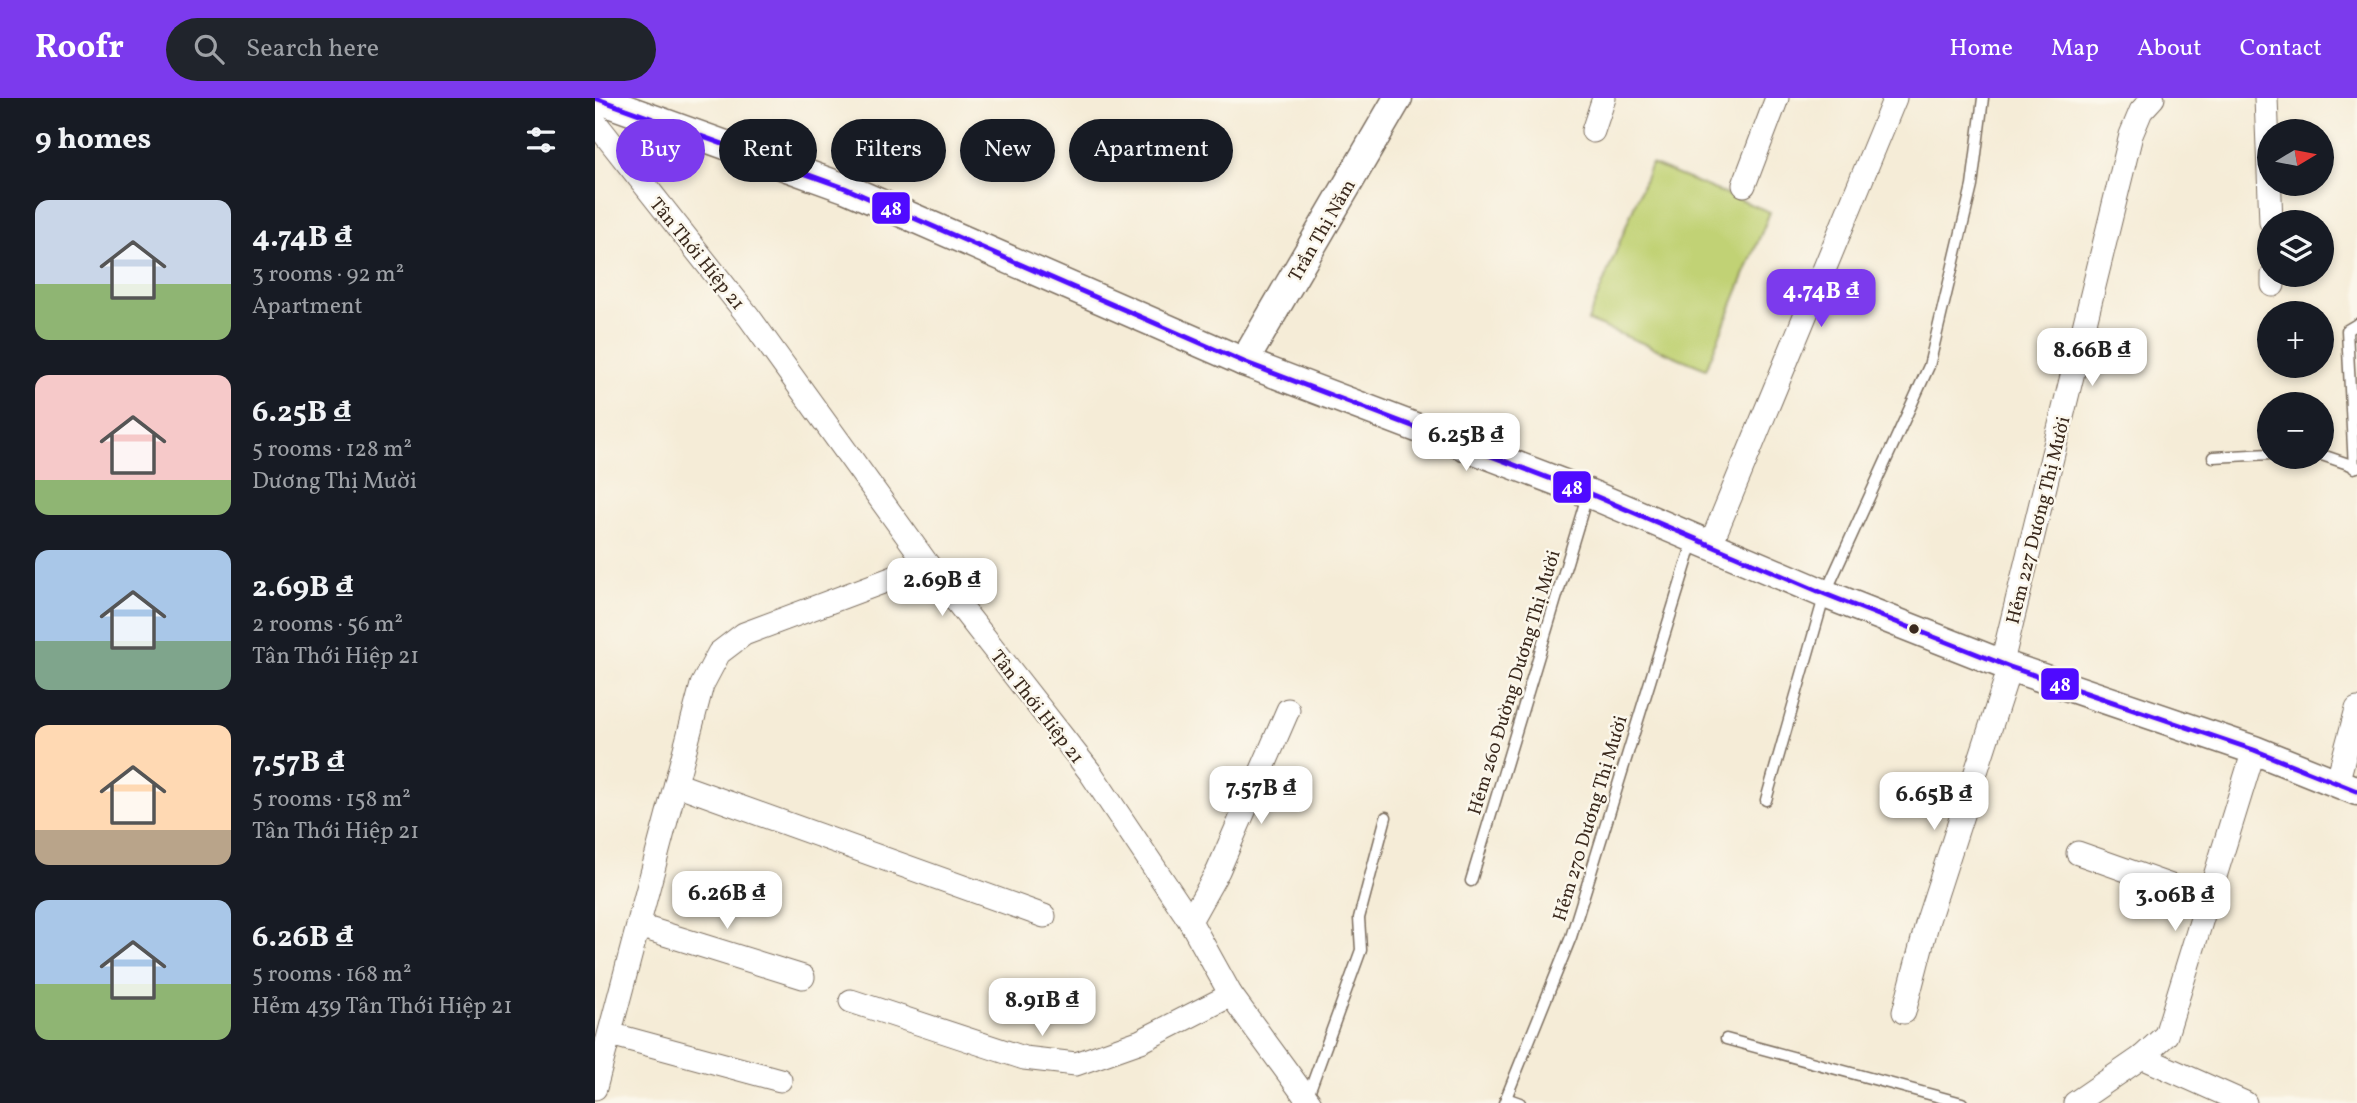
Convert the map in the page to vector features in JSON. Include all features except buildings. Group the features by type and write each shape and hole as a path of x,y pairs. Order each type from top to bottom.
{"street":[{"path":"595,98 845,188 1244,362 1588,493 1825,594 2006,665 2254,750 2347,787 2357,709"},
{"name":"Trần Thị Năm","path":"1244,362 1398,98"},
{"path":"1593,131 1604,98"},
{"path":"1744,185 1777,98"},
{"path":"1702,542 1895,98"},
{"name":"Hẻm 227 Dương Thị Mười","path":"1904,1012 1928,920 2006,665 2131,135 2141,111 2153,98"},
{"path":"2266,98 2271,210"},
{"name":"Tân Thới Hiệp 21","path":"597,131 749,317 927,565 1090,772 1190,921 1231,996 1309,1100"},
{"path":"595,1088 702,685 719,653 744,634 927,565"},
{"path":"1190,921 1218,871 1288,710"},
{"path":"2075,1103 2142,1057 2166,1035 2254,750"},
{"path":"677,783 1044,916"},
{"path":"2078,853 2208,899"},
{"path":"639,926 803,977"},
{"path":"851,1001 1024,1058 1076,1064 1141,1041 1231,996"},
{"path":"610,1034 780,1080"},
{"path":"2142,1057 2245,1103"}],"lane":[{"path":"1766,800 1825,594 1929,366 1972,187 1983,98"},
{"path":"2334,459 2356,467 2347,330 2357,324"},
{"path":"2213,457 2257,455"},
{"name":"Hẻm 260 Đường Dương Thị Mười","path":"1471,881 1588,493"},
{"name":"Hẻm 270 Dương Thị Mười","path":"1505,1100 1571,937 1702,542"},
{"path":"1309,1100 1361,950 1360,918 1386,817"},
{"path":"1726,1039 1962,1103"},
{"path":"1505,1100 1520,1103"}],"green space":[{"path":"1651,164 1770,212 1706,369 1588,321"}],"transit line":[{"name":"48","path":"595,98 845,188 1244,362 1588,493 1825,594 2010,667 2254,750 2357,791"}]}
